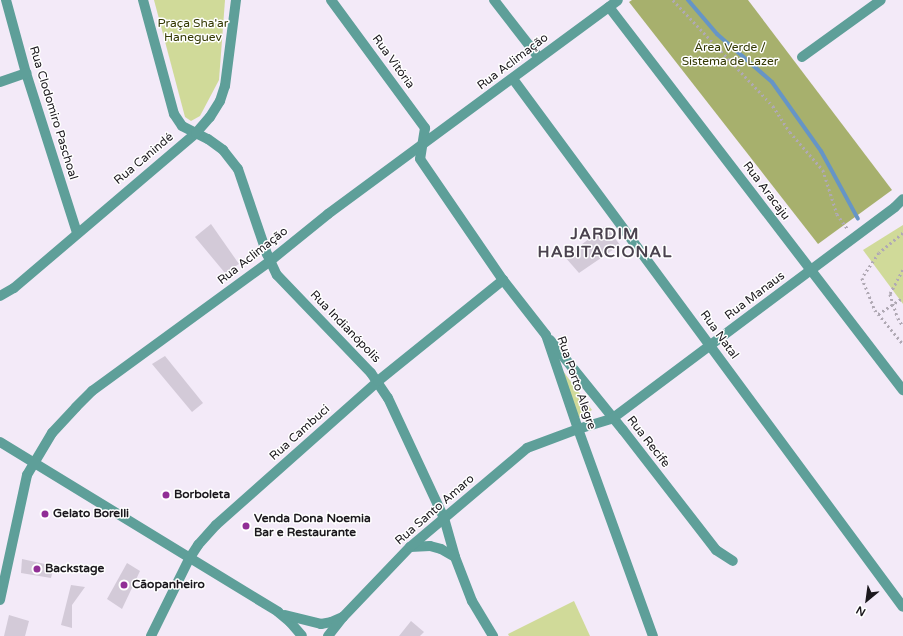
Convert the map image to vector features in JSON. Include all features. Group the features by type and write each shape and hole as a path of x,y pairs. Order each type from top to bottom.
{"street":[{"name":"Rua Clodomiro Paschoal","path":"6,0 26,73 77,233"},
{"name":"Rua Indianópolis","path":"143,0 174,114 182,126 196,132 223,150 238,169 270,261 277,275 378,381 388,398 444,518 455,557 472,601 494,636"},
{"name":"Rua Canindé","path":"0,296 14,288 196,132 210,117 220,101 225,86 236,0"},
{"name":"Rua Vitória","path":"331,0 425,128 424,143"},
{"path":"494,0 539,58"},
{"name":"Rua Aclimação","path":"0,600 27,475 52,433 92,391 270,261 328,214 513,79 618,0"},
{"path":"802,57 881,0"},
{"name":"Rua Aracaju","path":"609,7 903,390"},
{"path":"0,82 26,73"},
{"name":"Rua Natal","path":"513,79 903,607"},
{"name":"Rua Porto Alegre","path":"424,143 420,159 503,280 546,335 578,429 653,636"},
{"name":"Rua Manaus","path":"578,429 614,418 854,237 899,209 903,199"},
{"name":"Rua Cambuci","path":"151,636 189,559 198,545 216,525 378,381 503,280"},
{"name":"Rua Recife","path":"546,335 614,418 716,550 733,561"},
{"name":"Rua Santo Amaro","path":"328,636 343,617 410,547 527,448 578,429"},
{"path":"0,442 189,559 278,612 295,619 320,624 331,622 343,617"},
{"path":"410,547 430,546 441,549 455,557"},
{"path":"278,612 290,622 302,636"}],"path":[{"path":"673,0 773,106 790,132 823,170 837,214 854,237"},
{"path":"903,233 879,253 862,278 878,314 903,344"},
{"path":"903,270 890,294 898,318 903,326"},
{"path":"878,314 903,298"}],"green space":[{"name":"Praça Sha'ar Haneguev","path":"154,0 225,0 219,80 200,116 191,121 185,117"},
{"name":"Área Verde / Sistema de Lazer","path":"632,0 748,0 892,190 818,244 629,2"},
{"path":"903,225 903,304 863,250"},
{"path":"563,371 592,410 576,419"},
{"path":"574,601 590,636 509,636 508,634"}],"building":[{"path":"211,224 239,264 225,273 195,237"},
{"path":"606,226 620,245 579,273 565,257"},
{"path":"165,356 203,403 192,412 152,364"},
{"name":"Backstage","path":"22,559 54,566 51,578 21,573"},
{"name":"Cãopanheiro","path":"127,563 140,571 122,609 107,599"},
{"path":"71,585 85,587 72,605 72,628 61,625"},
{"path":"9,615 29,621 25,636 4,636"},
{"path":"411,621 424,632 420,636 399,636"}],"waterway":[{"path":"688,0 717,34 772,82 821,151 858,219"}],"place":[{"name":"Borboleta","path":"166,495"},
{"name":"Gelato Borelli","path":"45,514"},
{"name":"Venda Dona Noemia Bar e Restaurante","path":"246,526"},
{"name":"Backstage","path":"37,569"},
{"name":"Cãopanheiro","path":"124,585"}],"district":[{"name":"JARDIM HABITACIONAL","path":"605,243"}]}
